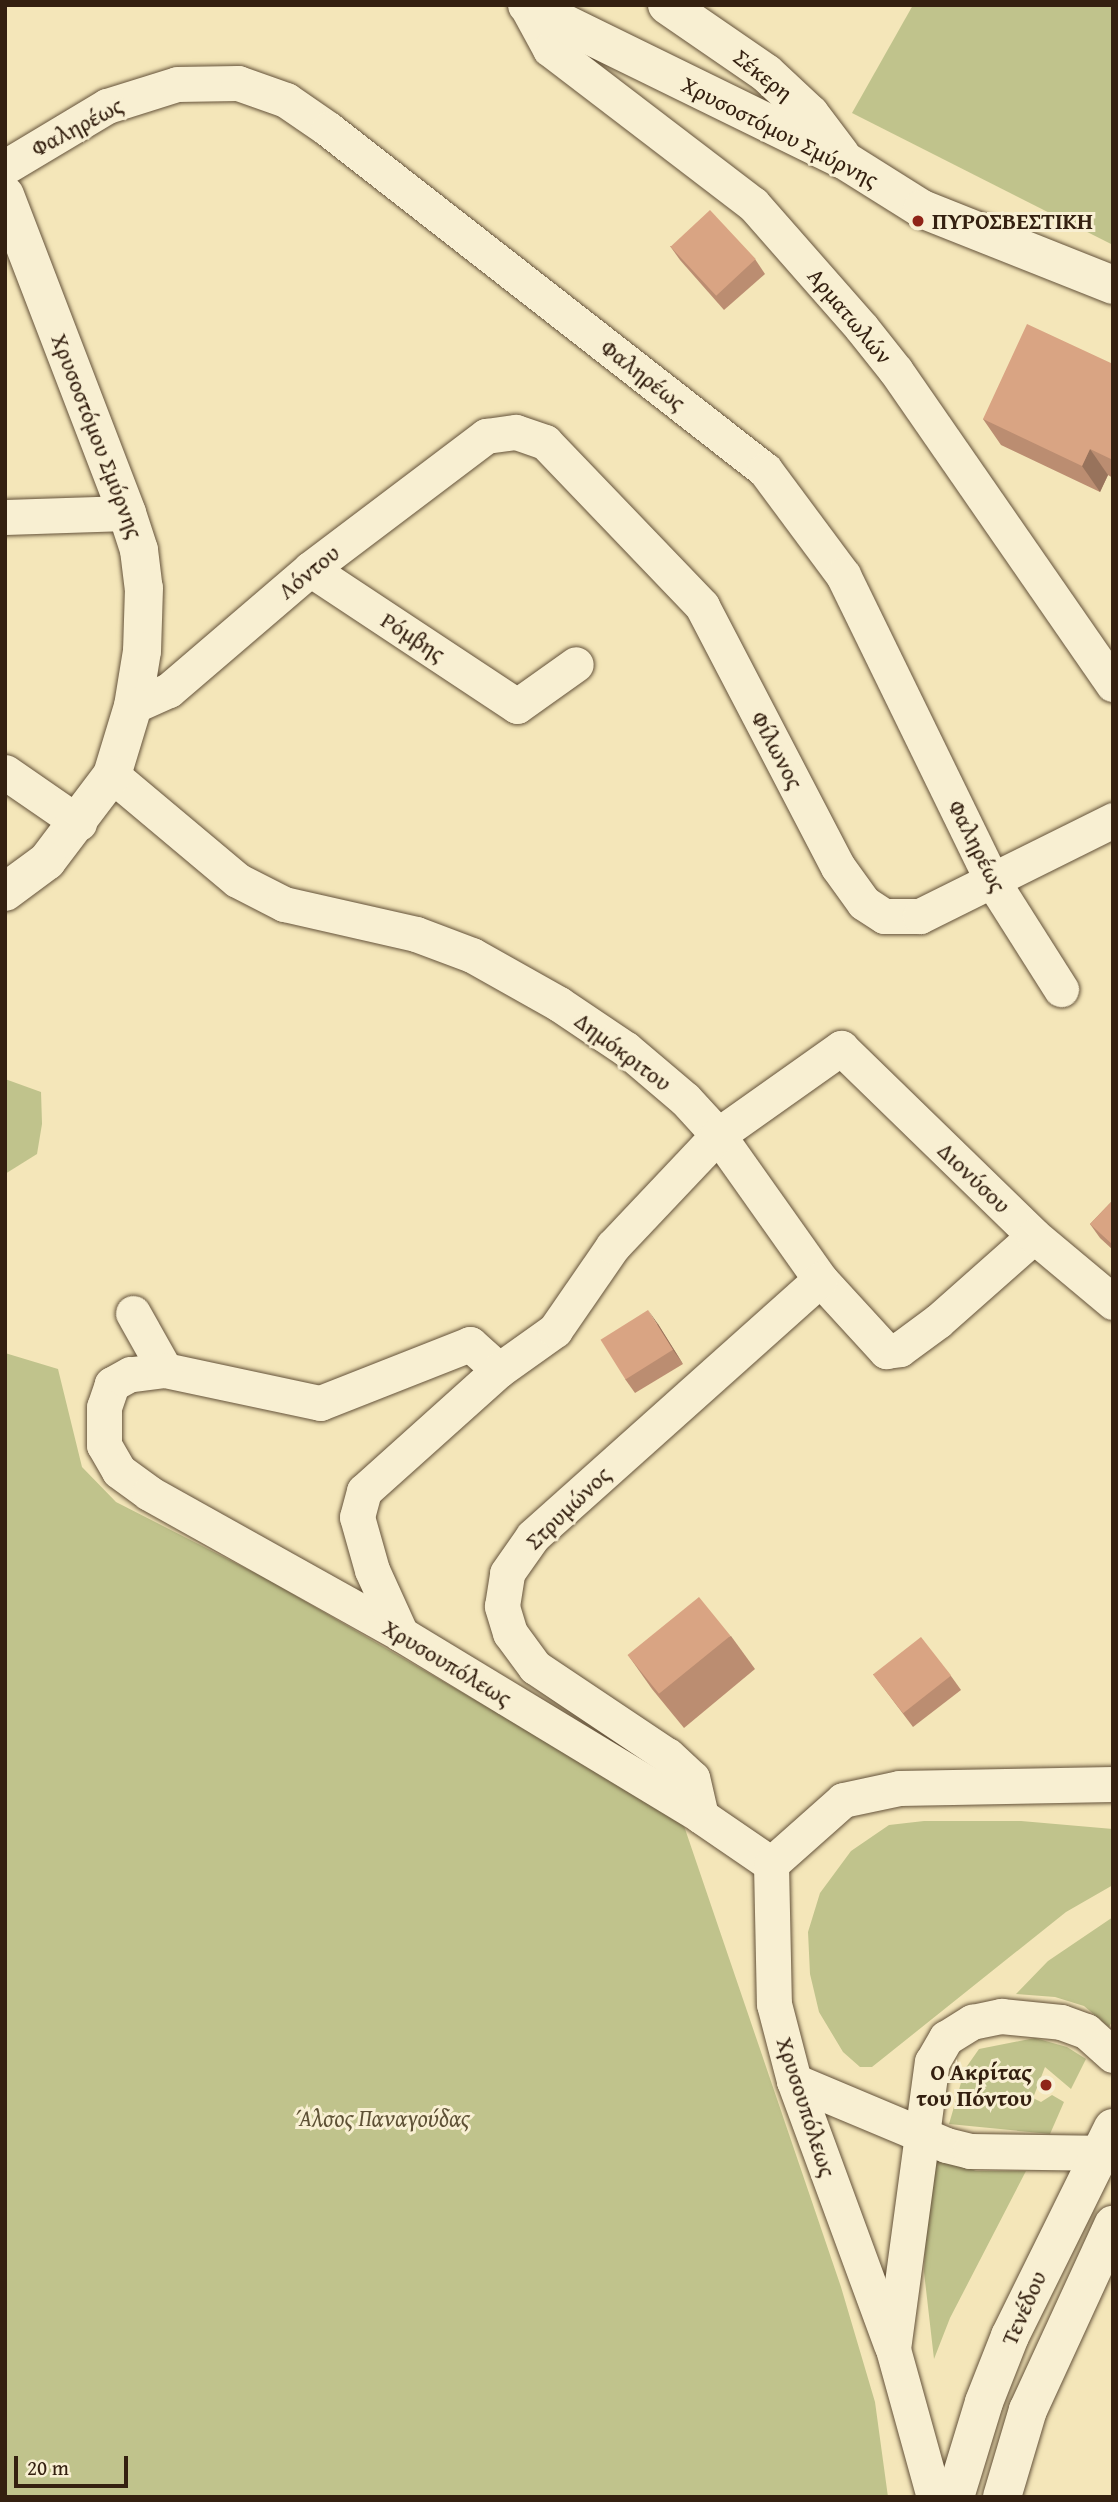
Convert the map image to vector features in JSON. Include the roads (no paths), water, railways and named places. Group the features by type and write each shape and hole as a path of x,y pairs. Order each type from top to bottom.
{"street":[{"name":"Χρυσοστόμου Σμύρνης","path":"527,5 844,160 922,209 1113,285"},
{"name":"Αρματωλών","path":"527,5 550,49 753,204 861,327 896,371 1113,684"},
{"name":"Σέκερη","path":"667,5 766,73 810,114 844,160"},
{"name":"Φαληρέως","path":"5,167 107,106 177,84 238,83 286,100 328,129 765,470 843,575 993,882 1061,989"},
{"name":"Χρυσοστόμου Σμύρνης","path":"5,195 127,513 139,550 144,589 142,652 133,706 112,775 79,823 47,861 5,892"},
{"name":"Φίλωνος","path":"486,436 516,432 545,442 702,606 838,867 864,903 884,916 920,916 1113,820"},
{"name":"Λόντου","path":"133,706 169,690 310,569 486,436"},
{"path":"5,517 127,513"},
{"name":"Ρόμβης","path":"310,569 517,706 576,664"},
{"path":"5,772 79,823"},
{"name":"Δημόκριτου","path":"112,775 237,880 284,904 416,934 472,955 559,1004 626,1049 685,1099 718,1135 820,1279 871,1339 886,1351 900,1349 1034,1236"},
{"name":"Διονύσου","path":"718,1135 841,1048 1034,1236 1113,1302"},
{"path":"401,1634 372,1570 357,1517 364,1491 499,1370 555,1330 613,1246 718,1135"},
{"name":"Στρυμώνος","path":"701,1816 692,1778 668,1756 535,1667 510,1633 502,1606 506,1573 533,1536 820,1279"},
{"path":"133,1313 165,1370"},
{"name":"Χρυσουπόλεως","path":"499,1370 470,1344 320,1403 165,1370 130,1374 112,1384 104,1407 104,1445 119,1471 228,1540 401,1634 701,1816 771,1864 774,2004 794,2081 892,2349 934,2497"},
{"path":"771,1864 843,1800 899,1788 1113,1784"},
{"path":"892,2349 932,2062 946,2038 972,2022 1001,2016 1061,2022 1086,2031 1113,2055"},
{"path":"794,2081 970,2151 1109,2145"},
{"name":"Τενέδου","path":"955,2497 984,2402 1010,2336 1109,2145"},
{"name":"Τενέδου","path":"1002,2497 1028,2410 1113,2225"}],"place":[{"name":"ΠΥΡΟΣΒΕΣΤΙΚΗ","path":"918,221"},
{"name":"Ο Ακρίτας του Πόντου","path":"1046,2085"}],"park label":[{"name":"Άλσος Παναγούδας","path":"383,2118"}]}
